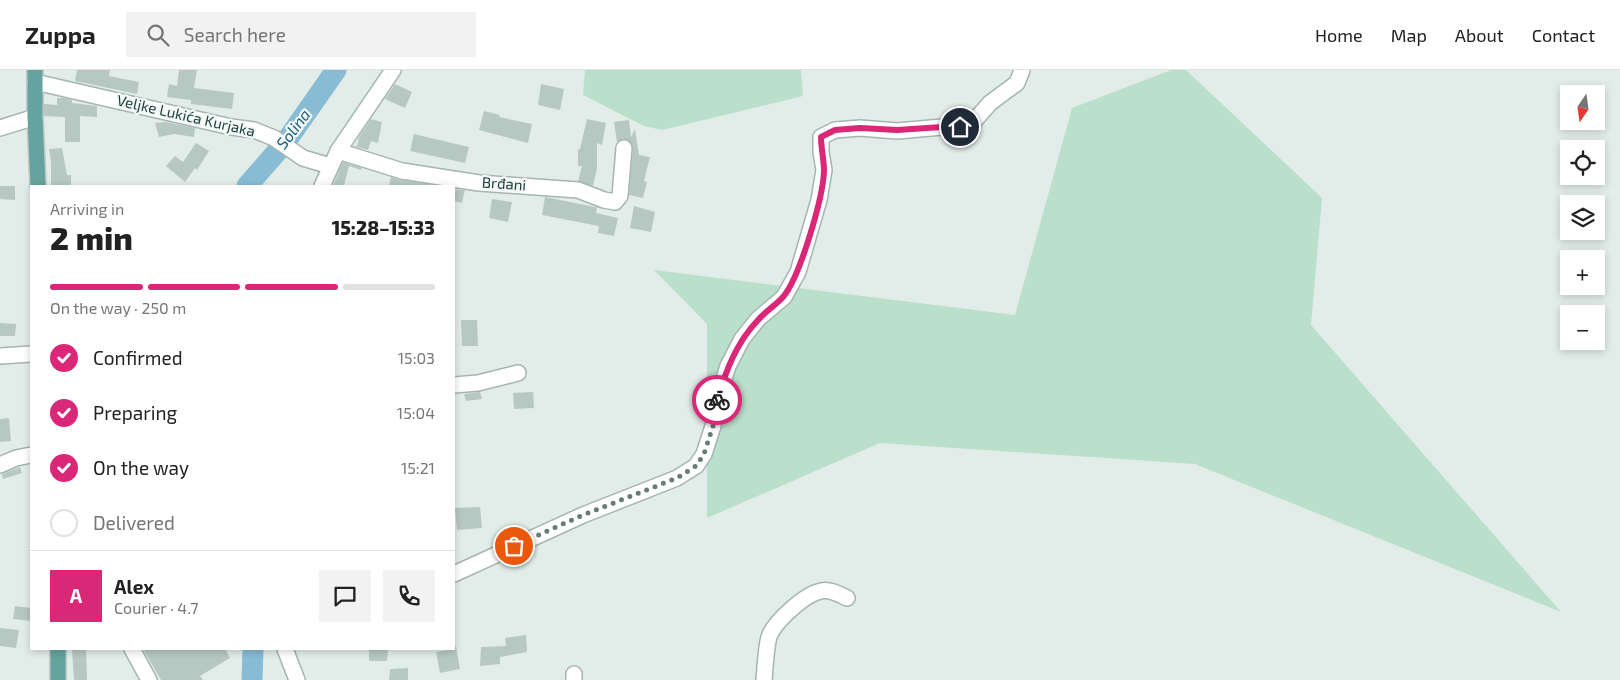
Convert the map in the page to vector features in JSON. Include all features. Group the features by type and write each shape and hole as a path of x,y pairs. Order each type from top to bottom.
{"main road":[{"name":"Veljke Lukića Kurjaka","path":"35,76 38,185"},
{"path":"58,650 58,680"}],"street":[{"path":"322,185 338,151 393,70"},
{"path":"455,574 583,515 677,478 696,466 704,454 713,426 717,401 728,366 742,339 758,320 784,297 798,272 819,200 824,170 821,137 835,130 860,128 897,130 960,127 975,120 990,103 1016,83 1022,70"},
{"name":"Veljke Lukića Kurjaka","path":"35,76 232,127 254,130 274,138 303,158 330,166"},
{"path":"0,128 35,117"},
{"name":"Brđani","path":"338,151 402,171 479,183 578,190 615,202 620,196 624,148"},
{"path":"0,356 30,354"},
{"path":"455,385 478,383 518,373"},
{"path":"0,465 16,458 30,455"},
{"path":"764,680 769,637 790,610 805,597 820,591 835,592 847,598"},
{"path":"133,650 149,680"},
{"path":"285,650 297,680"}],"green space":[{"path":"585,70 801,70 803,96 662,130 644,126 583,95"},
{"path":"1171,70 1186,70 1322,198 1311,325 1561,612 1195,464 880,443 707,518 707,324 654,270 1015,315 1072,108"}],"building":[{"path":"77,70 110,70 109,76 139,82 137,94 75,81"},
{"path":"179,70 197,70 194,88 234,93 232,109 191,104 191,100 167,97 169,84 177,86"},
{"path":"395,84 412,92 405,108 385,99"},
{"path":"541,84 564,89 560,110 538,105"},
{"path":"57,98 72,100 72,103 97,106 97,117 80,116 80,142 65,142 65,117 44,116 44,104 57,105"},
{"path":"484,111 500,115 499,117 532,124 528,143 479,130"},
{"path":"371,119 382,122 378,143 371,141 368,150 353,146 357,146 359,137"},
{"path":"587,119 606,123 602,145 597,143 597,168 593,186 578,181 582,166 578,166 578,149 580,149"},
{"path":"629,120 631,137 635,129 639,155 650,157 644,181 647,182 643,198 629,195 632,144 624,139 617,142 614,122"},
{"path":"166,122 195,128 194,137 174,134 159,137 155,123"},
{"path":"414,134 469,147 465,163 410,151"},
{"path":"196,143 209,151 197,170 195,168 185,182 166,166 175,156 183,162"},
{"path":"62,148 67,175 71,175 71,185 51,185 49,149"},
{"path":"343,162 362,168 361,170 349,166 344,185 333,185"},
{"path":"391,177 432,185 389,185"},
{"path":"0,186 15,186 15,200 0,199"},
{"path":"455,189 465,190 462,203 455,201"},
{"path":"545,197 597,207 596,213 618,218 614,236 598,233 599,226 542,215"},
{"path":"492,199 512,202 508,222 489,218"},
{"path":"634,206 655,212 651,232 630,228"},
{"path":"461,320 477,320 478,346 462,346"},
{"path":"0,323 16,324 15,336 0,336"},
{"path":"480,392 482,399 466,401 464,394"},
{"path":"533,392 534,408 514,409 513,393"},
{"path":"9,418 11,441 0,442 0,419"},
{"path":"20,467 22,473 3,479 2,474"},
{"path":"480,507 482,528 457,530 455,508"},
{"path":"15,606 30,608 30,621 13,619"},
{"path":"0,628 19,630 16,648 0,646"},
{"path":"526,635 527,652 500,657 500,664 480,666 481,647 506,646 505,638"},
{"path":"455,646 460,669 440,673 436,652 455,650"},
{"path":"72,650 86,650 87,680 74,680"},
{"path":"144,650 226,650 230,658 200,676 203,680 161,680"},
{"path":"369,650 388,650 387,661 369,661"},
{"path":"408,668 408,680 389,680 390,669"}],"waterway":[{"name":"Solina","path":"248,185 287,140 336,70"},
{"name":"Solina","path":"252,680 253,650"}],"way so far":[{"path":"514,546 583,515 677,478 696,466 704,454 713,426 717,400"}],"route":[{"path":"717,400 728,366 742,339 758,320 784,297 798,272 819,200 824,170 821,137 835,130 860,128 897,130 960,127"}]}
